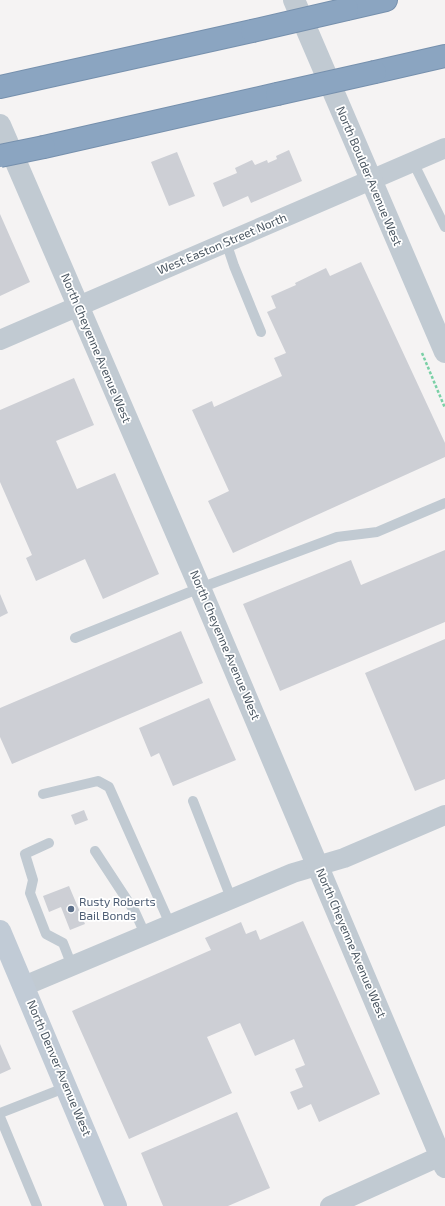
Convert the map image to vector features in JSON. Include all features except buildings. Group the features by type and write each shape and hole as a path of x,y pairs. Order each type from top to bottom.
{"highway":[{"path":"0,87 386,0"},
{"path":"0,156 445,56"}],"main road":[{"name":"North Denver Avenue West","path":"0,931 116,1206"}],"street":[{"name":"North Boulder Avenue West","path":"294,0 445,352"},
{"name":"North Cheyenne Avenue West","path":"0,125 200,588 443,1159"},
{"name":"West Easton Street North","path":"0,340 445,148"},
{"path":"24,986 231,898 293,873 344,858 445,815"},
{"path":"330,1206 443,1159"}],"lane":[{"path":"413,162 445,227"},
{"path":"226,242 234,266 261,332"},
{"path":"75,638 200,588 337,537 377,532 445,503"},
{"path":"43,794 98,781 110,787 170,924"},
{"path":"193,801 231,898"},
{"path":"48,843 25,854 33,880 30,893 46,934 63,943 72,966"},
{"path":"95,851 135,912 146,934"},
{"path":"0,1113 67,1087"},
{"path":"0,1117 37,1206"}],"place":[{"name":"Rusty Roberts Bail Bonds","path":"71,909"}]}
